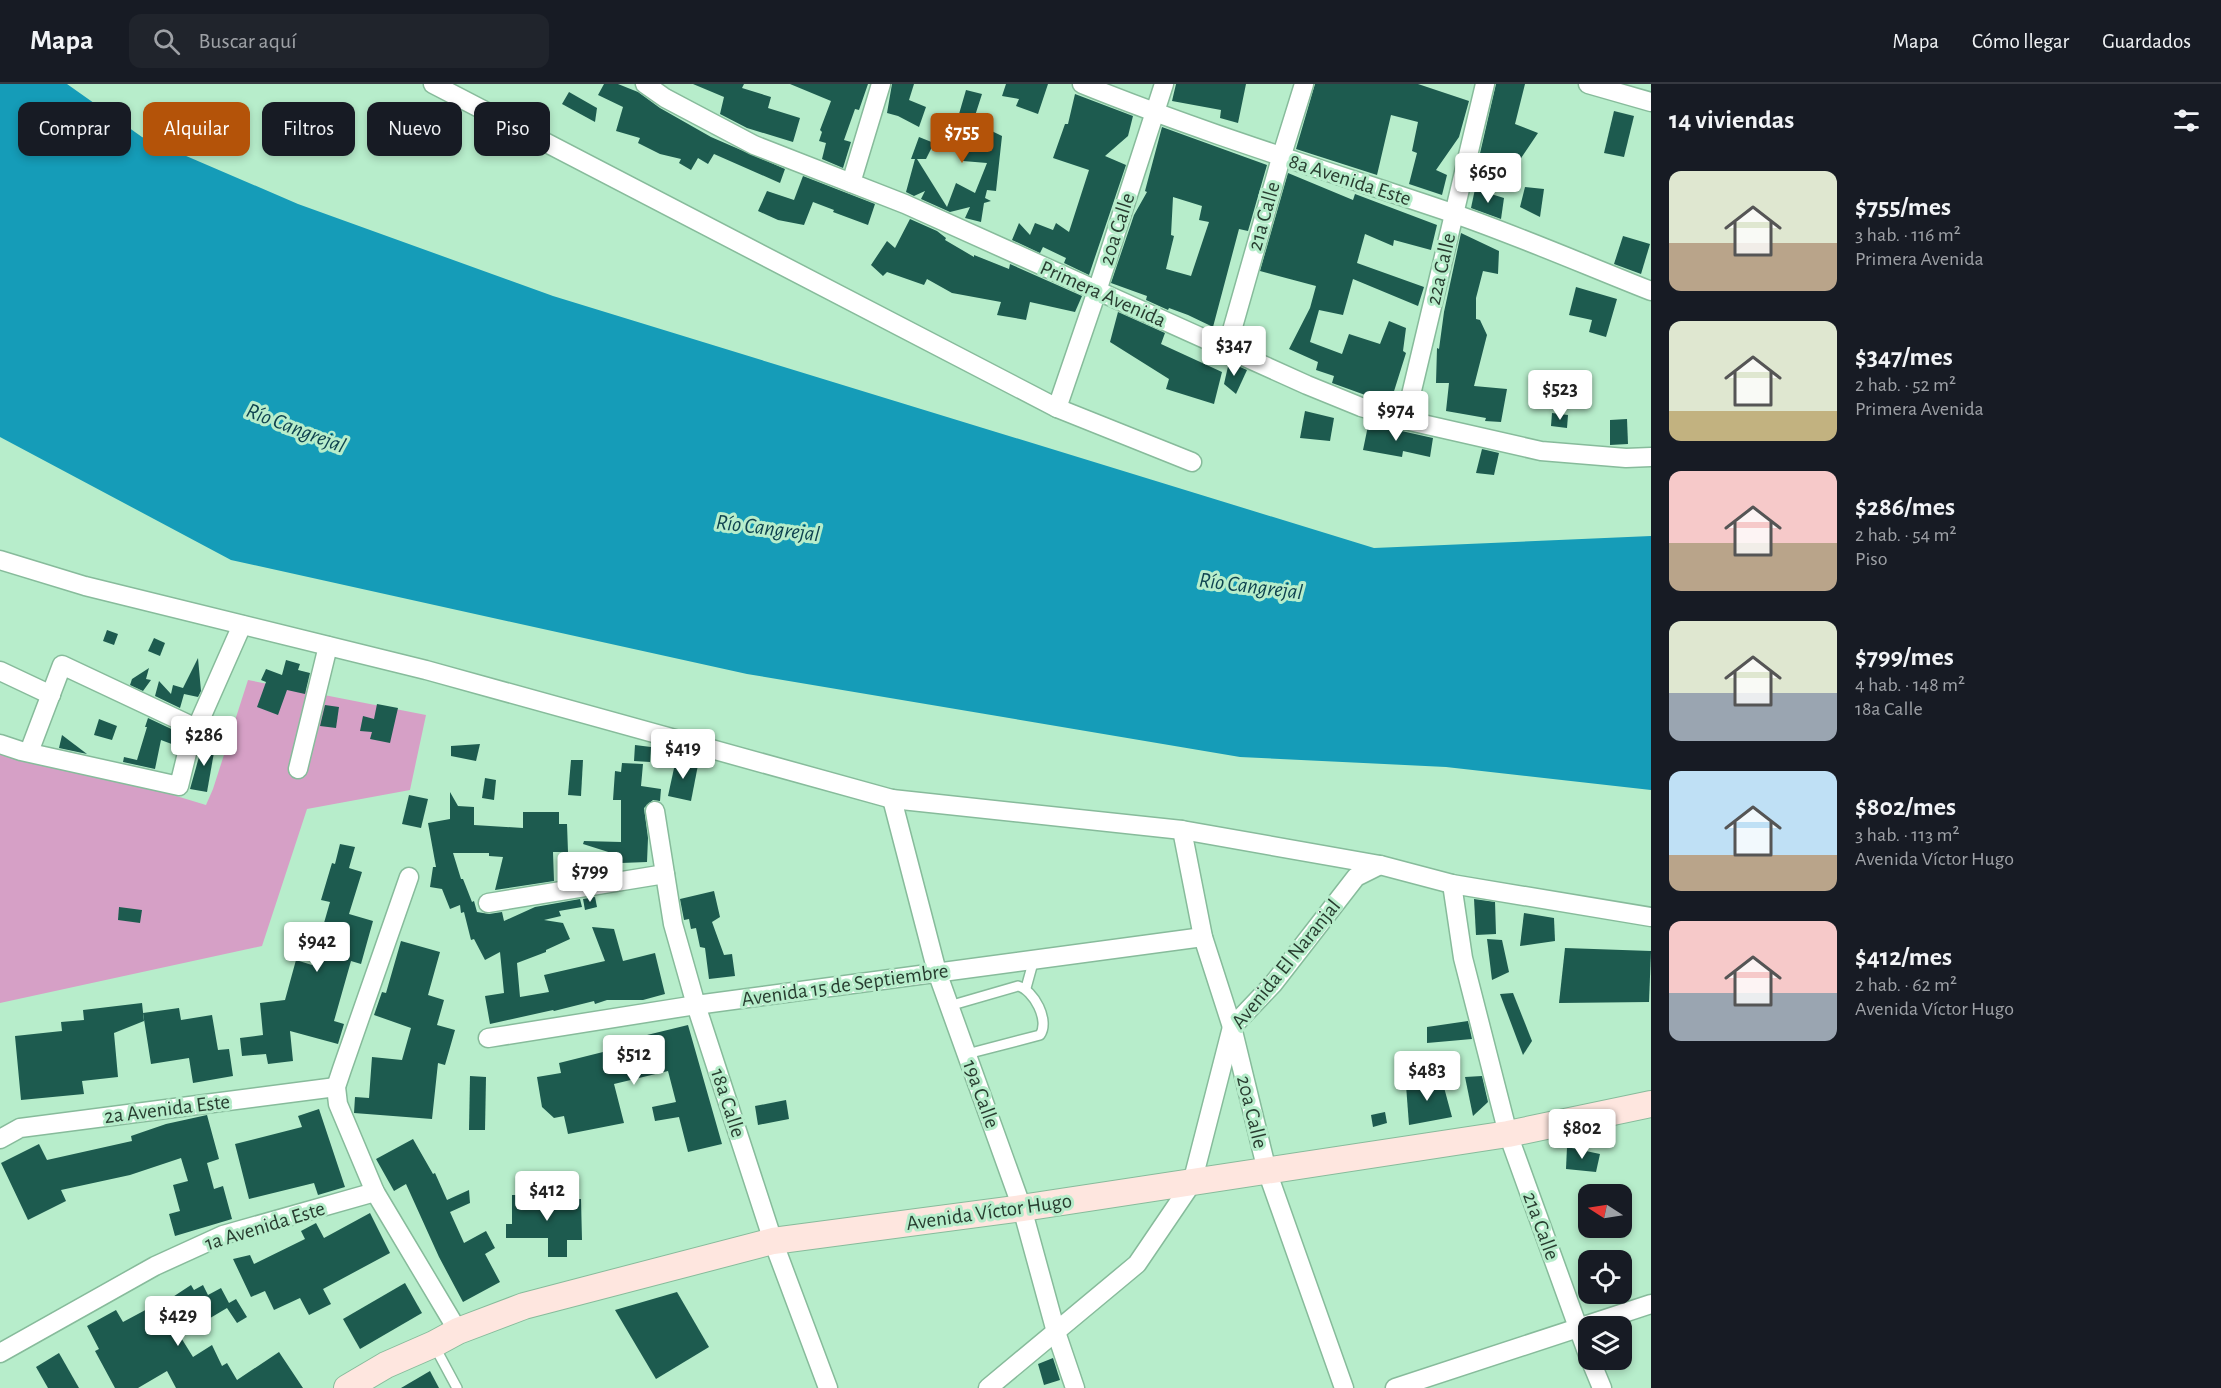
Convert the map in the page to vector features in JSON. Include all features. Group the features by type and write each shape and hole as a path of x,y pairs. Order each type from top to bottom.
{"street":[{"path":"433,84 1057,408 1192,462"},
{"name":"Primera Avenida","path":"645,84 665,98 754,145 905,204 1317,390 1361,407 1405,420 1541,451 1626,458 1651,457"},
{"path":"851,183 881,84"},
{"name":"8a Avenida Este","path":"1082,84 1281,158 1454,214 1651,291"},
{"name":"20a Calle","path":"1057,408 1164,84"},
{"name":"21a Calle","path":"1227,348 1304,84"},
{"name":"22a Calle","path":"1405,420 1485,84"},
{"path":"1588,84 1651,102"},
{"path":"0,560 85,586 426,670 892,799 1182,830 1380,865 1452,884 1651,917"},
{"path":"0,744 179,786 189,745 242,624"},
{"path":"298,769 328,646"},
{"path":"29,752 62,665 196,728"},
{"path":"0,671 51,695"},
{"name":"19a Calle","path":"892,799 937,972 1022,1208 1074,1388"},
{"name":"18a Calle","path":"655,811 673,924 696,1005 822,1385"},
{"name":"20a Calle","path":"1182,830 1203,937 1232,1027 1267,1171 1344,1388"},
{"name":"Avenida El Naranjal","path":"988,1388 1137,1264 1192,1183 1232,1027 1273,984 1356,877 1380,865"},
{"path":"488,903 665,874"},
{"path":"409,877 336,1087 338,1104 375,1192 458,1331"},
{"name":"21a Calle","path":"1452,884 1463,958 1508,1134 1578,1327"},
{"name":"Avenida 15 de Septiembre","path":"488,1038 696,1005 1203,937"},
{"name":"2a Avenida Este","path":"0,1139 20,1128 336,1087"},
{"name":"Avenida Víctor Hugo","path":"347,1388 386,1365 458,1331 524,1306 773,1241 1022,1208 1508,1134 1651,1104"},
{"name":"1a Avenida Este","path":"0,1353 155,1266 223,1235 375,1192"},
{"path":"1613,1316 1651,1304"},
{"path":"1395,1388 1578,1327"},
{"path":"1595,1370 1602,1388"}],"lane":[{"path":"1026,988 1034,959"},
{"path":"949,1006 1018,986 1026,988 1030,993 1045,1022 1040,1035 967,1054"},
{"path":"434,1344 458,1388"}],"shaded area":[{"path":"248,680 426,715 410,790 307,809 262,946 0,1003 0,737 87,769 206,805"}],"water":[{"name":"Río Cangrejal","path":"0,84 67,84 92,102 18,102 18,156 131,156 131,129 143,137 143,156 186,156 298,204 553,296 1374,548 1651,536 1651,790 1446,767 1240,757 747,674 231,560 0,437"}],"building":[{"path":"604,84 618,84 638,92 660,108 711,137 785,169 780,183 714,154 708,164 698,158 691,170 679,163 681,159 660,154 638,143 640,138 616,131 623,107 598,95"},
{"path":"693,84 744,84 742,88 771,97 768,108 800,118 793,142 747,128 720,114 724,97"},
{"path":"790,84 868,84 859,110 855,109 844,140 851,142 843,168 822,159 826,143 819,141 822,132 820,130 831,101"},
{"path":"892,84 914,84 909,100 926,107 919,127 887,113"},
{"path":"1006,84 1048,84 1038,114 1016,106 1019,99 1002,96"},
{"path":"1176,84 1246,84 1238,123 1220,118 1221,110 1172,101"},
{"path":"1315,84 1418,84 1469,101 1459,137 1436,170 1447,175 1442,195 1409,184 1417,153 1412,151 1418,122 1391,115 1377,175 1296,149"},
{"path":"1496,84 1525,84 1515,124 1538,133 1511,173 1478,162"},
{"path":"966,90 982,94 973,122 1002,136 996,191 987,190 985,198 991,201 984,203 981,222 965,218 970,207 950,212 921,199 925,191 914,196 906,192 915,159 911,159 919,137 934,143 926,159 917,159 947,207 956,183 975,193 987,163 963,161 959,114"},
{"path":"569,92 597,108 595,122 562,104"},
{"path":"1075,94 1133,116 1128,136 1105,156 1126,165 1089,275 1064,263 1066,258 1043,247 1040,253 1012,240 1019,223 1030,235 1035,223 1053,230 1056,223 1069,232 1089,170 1053,158 1065,124 1068,124"},
{"path":"1614,111 1634,116 1624,157 1604,153"},
{"path":"1162,127 1267,165 1248,231 1239,229 1213,327 1146,300 1147,296 1111,283 1134,215 1147,192 1145,191","holes":["1173,197 1202,206 1199,220 1209,222 1191,276 1166,269 1174,236 1171,235"]},
{"path":"1288,173 1353,200 1355,194 1437,225 1431,250 1394,240 1393,246 1365,234 1357,263 1424,287 1418,306 1353,279 1343,315 1319,310 1310,342 1342,354 1349,334 1380,344 1389,321 1406,328 1403,351 1406,353 1390,404 1332,383 1334,376 1316,370 1318,362 1289,349 1310,308 1316,286 1260,271"},
{"path":"803,176 875,204 868,225 813,202 804,225 778,220 758,211 767,191 794,200"},
{"path":"1525,187 1544,189 1540,217 1520,207"},
{"path":"1475,189 1504,198 1501,219 1471,208"},
{"path":"910,219 937,231 946,238 945,240 974,257 974,255 1009,269 1010,264 1082,296 1075,312 1030,302 1026,320 997,315 1001,302 952,293 927,279 924,285 887,272 883,276 871,265 887,241 895,248"},
{"path":"1461,233 1499,251 1498,274 1483,271 1476,298 1476,319 1480,320 1487,335 1474,386 1507,389 1501,422 1485,421 1486,418 1446,411 1449,383 1436,383 1437,348 1439,349 1444,312"},
{"path":"1623,236 1650,244 1641,274 1614,264"},
{"path":"1576,287 1617,299 1606,337 1589,332 1592,320 1569,315"},
{"path":"1118,312 1165,333 1161,344 1222,372 1214,404 1166,389 1169,379 1110,342"},
{"path":"1229,362 1247,370 1236,394 1224,384"},
{"path":"1305,411 1334,418 1330,441 1300,438"},
{"path":"1552,413 1568,415 1567,428 1551,426"},
{"path":"1627,419 1628,444 1610,445 1610,420"},
{"path":"1369,421 1433,438 1430,457 1403,451 1402,457 1363,450"},
{"path":"1482,449 1499,453 1494,475 1476,473"},
{"path":"107,630 118,634 114,645 103,641"},
{"path":"154,638 165,643 160,656 148,651"},
{"path":"198,658 201,691 198,697 184,694 180,708 155,696 159,681 171,694 173,685 183,688"},
{"path":"286,660 300,664 298,670 310,673 305,694 287,690 278,715 257,707 266,682 261,680 266,669 282,675"},
{"path":"149,668 146,679 151,680 143,691 130,685 132,679"},
{"path":"377,704 398,708 390,743 370,739 372,732 360,731 363,716 374,719"},
{"path":"325,705 339,707 336,728 320,726"},
{"path":"148,718 182,734 177,746 161,740 155,769 123,762 124,757 137,760"},
{"path":"99,719 117,726 112,740 94,735"},
{"path":"62,735 87,754 59,748"},
{"path":"204,739 216,741 207,792 190,789"},
{"path":"480,744 476,761 451,756 451,746"},
{"path":"635,745 651,747 650,762 634,761"},
{"path":"676,759 698,765 691,801 668,796"},
{"path":"571,760 583,760 581,796 568,795"},
{"path":"622,763 643,764 641,786 661,789 660,801 653,800 644,808 648,838 647,862 621,863 621,856 583,844 584,841 621,842 621,800 613,800 615,771 621,772"},
{"path":"485,778 496,780 494,800 482,798"},
{"path":"450,792 458,806 474,807 474,825 523,828 523,812 559,812 559,824 567,824 568,852 553,852 554,881 495,890 503,857 489,856 489,853 453,853 461,879 463,879 472,902 474,901 477,912 489,914 502,912 504,921 535,907 580,899 582,907 559,911 561,916 544,920 563,923 570,939 546,952 517,963 520,997 549,992 544,975 605,961 592,927 614,929 623,961 655,953 665,994 643,1000 607,1000 595,1004 594,1001 490,1024 485,996 504,993 500,952 485,960 474,939 471,940 460,905 450,909 442,889 430,887 433,867 436,867 428,823 450,819"},
{"path":"409,795 428,799 421,828 402,824"},
{"path":"340,844 355,847 349,868 362,872 349,914 373,921 361,964 351,961 334,1021 344,1024 338,1044 290,1031 293,1061 268,1064 266,1054 242,1056 240,1038 263,1035 260,1003 285,1000 296,960 312,965 330,902 321,900"},
{"path":"714,891 720,917 712,922 724,955 732,954 735,976 709,979 705,948 700,947 696,928 691,929 689,919 684,920 680,899"},
{"path":"595,897 597,907 585,910 583,899"},
{"path":"1474,899 1495,902 1496,934 1476,935"},
{"path":"119,907 142,910 140,923 118,920"},
{"path":"1524,913 1554,918 1555,941 1520,946"},
{"path":"1487,939 1502,940 1509,972 1492,980"},
{"path":"401,941 440,952 428,995 444,1000 437,1025 455,1030 445,1065 438,1063 432,1119 354,1113 355,1097 369,1098 372,1057 402,1060 411,1028 374,1015 382,992 386,993"},
{"path":"1565,948 1651,951 1649,1002 1559,1003"},
{"path":"1513,993 1532,1041 1523,1055 1500,994"},
{"path":"142,1003 144,1021 114,1033 118,1077 82,1081 84,1094 21,1100 15,1036 62,1031 61,1022 84,1020 83,1010"},
{"path":"179,1008 181,1020 212,1015 218,1050 229,1049 233,1076 193,1083 189,1058 151,1064 143,1013"},
{"path":"1468,1021 1472,1039 1427,1043 1427,1027"},
{"path":"688,1025 722,1144 688,1152 679,1117 655,1121 652,1107 676,1102 668,1071 614,1084 624,1123 568,1134 564,1116 554,1118 542,1107 537,1077 561,1073 559,1063 607,1051 606,1045"},
{"path":"470,1076 486,1077 485,1130 469,1130"},
{"path":"1482,1076 1488,1102 1473,1116 1465,1077"},
{"path":"1442,1080 1452,1117 1409,1125 1406,1085"},
{"path":"786,1100 789,1119 758,1125 755,1106"},
{"path":"319,1109 345,1187 318,1195 314,1183 249,1199 235,1144 302,1127 298,1116"},
{"path":"1385,1112 1387,1123 1373,1127 1371,1115"},
{"path":"207,1115 219,1159 207,1163 214,1189 223,1186 232,1219 175,1236 169,1214 180,1211 173,1185 188,1181 181,1158 130,1175 61,1190 66,1201 28,1220 1,1163 39,1144 47,1160 132,1141 131,1136 166,1124"},
{"path":"413,1139 433,1174 435,1173 447,1200 469,1190 470,1203 450,1212 464,1243 486,1231 495,1248 485,1254 500,1282 463,1302 439,1257 406,1184 394,1191 376,1159"},
{"path":"1567,1147 1600,1154 1596,1172 1566,1169"},
{"path":"512,1195 536,1195 536,1200 581,1199 582,1240 567,1240 567,1257 548,1257 548,1238 506,1238 506,1224 512,1224"},
{"path":"370,1213 390,1253 323,1289 331,1304 309,1315 300,1298 274,1310 265,1291 251,1297 233,1259 250,1255 254,1264 305,1239 301,1231 316,1223 324,1238"},
{"path":"405,1283 422,1313 360,1349 343,1319"},
{"path":"191,1285 194,1290 203,1285 208,1295 221,1288 229,1303 236,1299 247,1317 237,1323 227,1308 180,1336 193,1357 212,1345 222,1366 227,1363 237,1380 279,1352 303,1388 176,1388 167,1371 138,1388 115,1388 95,1351 99,1349 87,1326 116,1310 123,1322 151,1307 153,1310"},
{"path":"677,1292 709,1347 656,1379 615,1310"},
{"path":"59,1353 79,1388 48,1388 36,1367"},
{"path":"1053,1358 1060,1380 1044,1385 1038,1364"},
{"path":"430,1371 439,1388 401,1388"}]}
